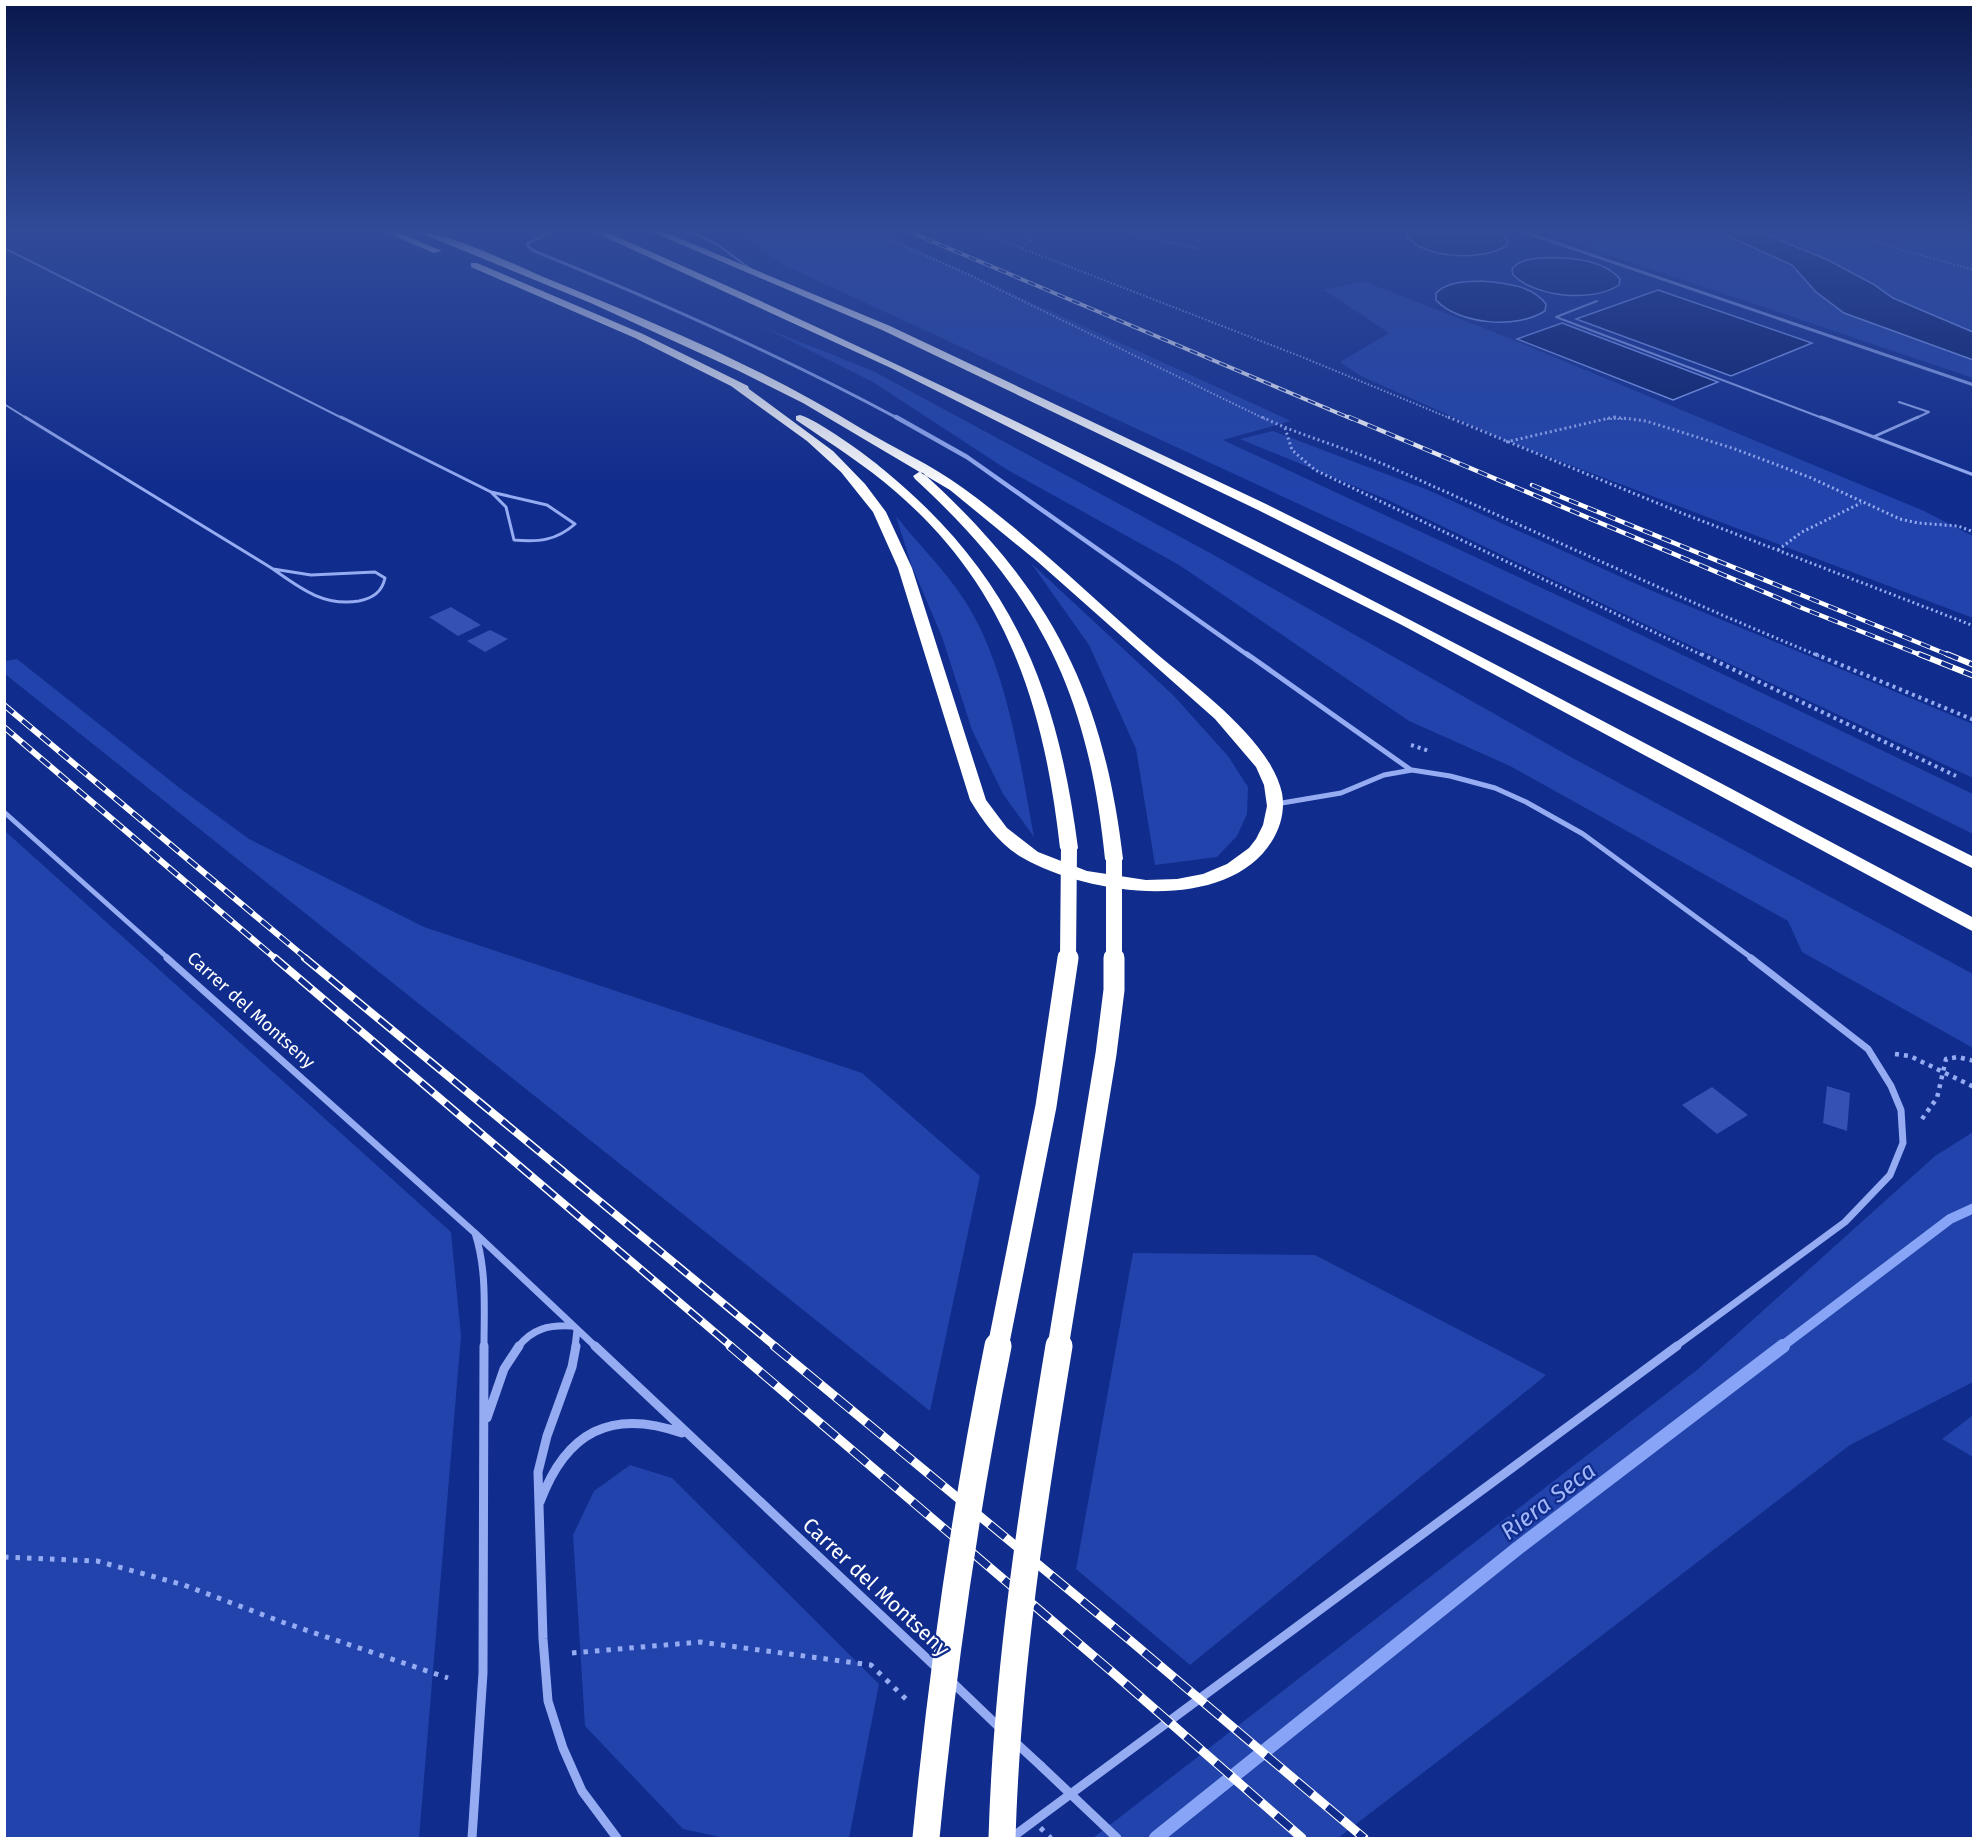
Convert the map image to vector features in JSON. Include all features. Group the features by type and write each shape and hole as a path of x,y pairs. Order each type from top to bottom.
{"highway":[{"path":"598,318 792,414 873,467 909,498 944,534 976,573 1013,635 1027,665 1047,720 1061,782 1069,848 1069,948 1061,1014 1046,1106 984,1414 957,1569 938,1710 926,1839"},
{"path":"634,318 772,383 950,484 1002,525 1230,727 1264,767 1273,787 1276,805 1270,829 1262,844 1248,858 1233,868 1187,883 1160,886 1105,881 1053,866 1018,847 989,820 978,800 909,578 890,532 876,507 858,482 840,464 806,435 735,384"},
{"path":"792,318 895,366 1405,621 1974,926"},
{"path":"862,318 1262,507 1974,864"},
{"path":"859,432 919,476 956,509 991,546 1023,588 1050,634 1074,686 1094,744 1112,833 1114,990 1016,1630 1004,1772 1002,1839"}],"street":[{"path":"694,318 894,415 966,457 1412,770"},
{"path":"1777,318 1974,385"},
{"path":"1010,1839 1845,1222 1890,1175 1903,1143 1901,1110 1891,1086 1868,1050 1697,916 1583,834 1526,802 1495,788 1450,776 1412,770 1384,775 1341,793 1276,805"},
{"name":"Carrer del Montseny","path":"4,812 475,1233 1117,1839"},
{"path":"472,1839 483,1673 484,1274 482,1255 475,1233"},
{"path":"484,1428 499,1377 520,1343 535,1332 549,1326 576,1328"},
{"name":"Carrer del Montseny","path":"576,1328 577,1351 571,1374 541,1452 538,1472 543,1639 548,1701 563,1748 582,1791 617,1839"},
{"name":"Carrer del Montseny","path":"539,1505 551,1473 563,1456 578,1442 596,1432 615,1425 637,1422 661,1425 687,1435"}],"lane":[{"path":"144,318 491,492 563,511 575,524 564,535 541,542 514,540 506,507 491,492"},
{"path":"1559,318 1974,475"},
{"path":"1873,437 1929,412 1899,402"},
{"path":"4,404 273,569 306,592 330,603 354,602 372,598 383,588 385,578 375,572 311,575 273,569"}],"path":[{"path":"1058,318 1285,428 1368,457 1742,624 1974,720"},
{"path":"1202,318 1506,442 1974,626"},
{"path":"1506,442 1614,417 1628,417 1681,431 1809,477 1862,503 1909,521 1958,526 1974,532"},
{"path":"1285,428 1292,450 1315,470 1956,776"},
{"path":"1778,550 1802,532 1862,503"},
{"path":"1868,1050 1910,1056 1974,1087"},
{"path":"1902,1129 1924,1118 1936,1099 1942,1084 1942,1071 1946,1059 1958,1057 1974,1061"},
{"path":"4,1557 97,1561 173,1582 448,1678"},
{"path":"572,1653 700,1642 871,1665 914,1706"}],"shaded area":[{"path":"898,318 1066,318 1291,421 1223,440 1570,601 1973,794 1973,834 1400,551"},
{"path":"1366,318 1458,318 1924,511 1973,536 1973,618 1507,441 1361,376 1340,362 1389,333"},
{"path":"1470,318 1528,318 1504,322"},
{"path":"1739,318 1812,343 1731,376 1576,319"},
{"path":"1795,318 1858,318 1973,360 1973,378"},
{"path":"1858,318 1940,318 1973,332 1973,360"},
{"path":"1940,318 1973,318 1973,332"},
{"path":"1562,323 1718,382 1673,400 1517,339"},
{"path":"763,327 873,371 1212,554 1569,756 1973,974 1973,1048 1802,952 1788,921 1510,766 1409,721 1179,565 1006,469 873,382"},
{"path":"1273,431 1428,490 1650,590 1973,724 1973,778 1653,628 1388,500 1240,439"},
{"path":"896,516 941,568 965,601 992,655 1010,715 1034,837 1003,794 972,730 942,637 911,564"},
{"path":"1031,563 1174,696 1228,756 1248,787 1247,814 1237,836 1217,857 1155,865 1136,749 1089,645"},
{"path":"17,659 181,789 249,839 424,927 862,1073 980,1176 930,1411 5,674 5,661"},
{"path":"5,831 451,1232 461,1336 419,1838 5,1838"},
{"path":"1973,1132 1973,1382 1850,1445 1338,1838 1093,1838 1697,1370 1935,1156"},
{"path":"1133,1253 1315,1255 1546,1375 1190,1665 1076,1569"},
{"path":"1973,1415 1973,1457 1942,1439"},
{"path":"630,1465 672,1478 879,1684 849,1838 724,1838 683,1829 585,1726 573,1535 594,1491"}],"building":[{"path":"451,607 481,625 458,636 429,617"},
{"path":"490,630 508,639 485,652 467,641"},
{"path":"1827,1086 1850,1093 1847,1131 1823,1123"},
{"path":"1712,1087 1748,1115 1717,1134 1682,1105"}],"waterway":[{"name":"Riera Seca","path":"1781,1347 1950,1219 1974,1208"},
{"name":"Riera Seca","path":"1156,1838 1518,1548 1783,1346"}],"railway":[{"path":"1113,318 1352,419"},
{"path":"1349,417 1802,608 1923,656"},
{"path":"1532,485 1951,656"},
{"path":"1919,654 1974,676"},
{"path":"1947,654 1974,665"},
{"path":"4,705 307,959"},
{"path":"4,727 276,959"},
{"path":"275,958 732,1347"},
{"path":"305,958 776,1347"},
{"path":"730,1346 1111,1671 1302,1838"},
{"path":"774,1346 1132,1642 1364,1838"}]}
